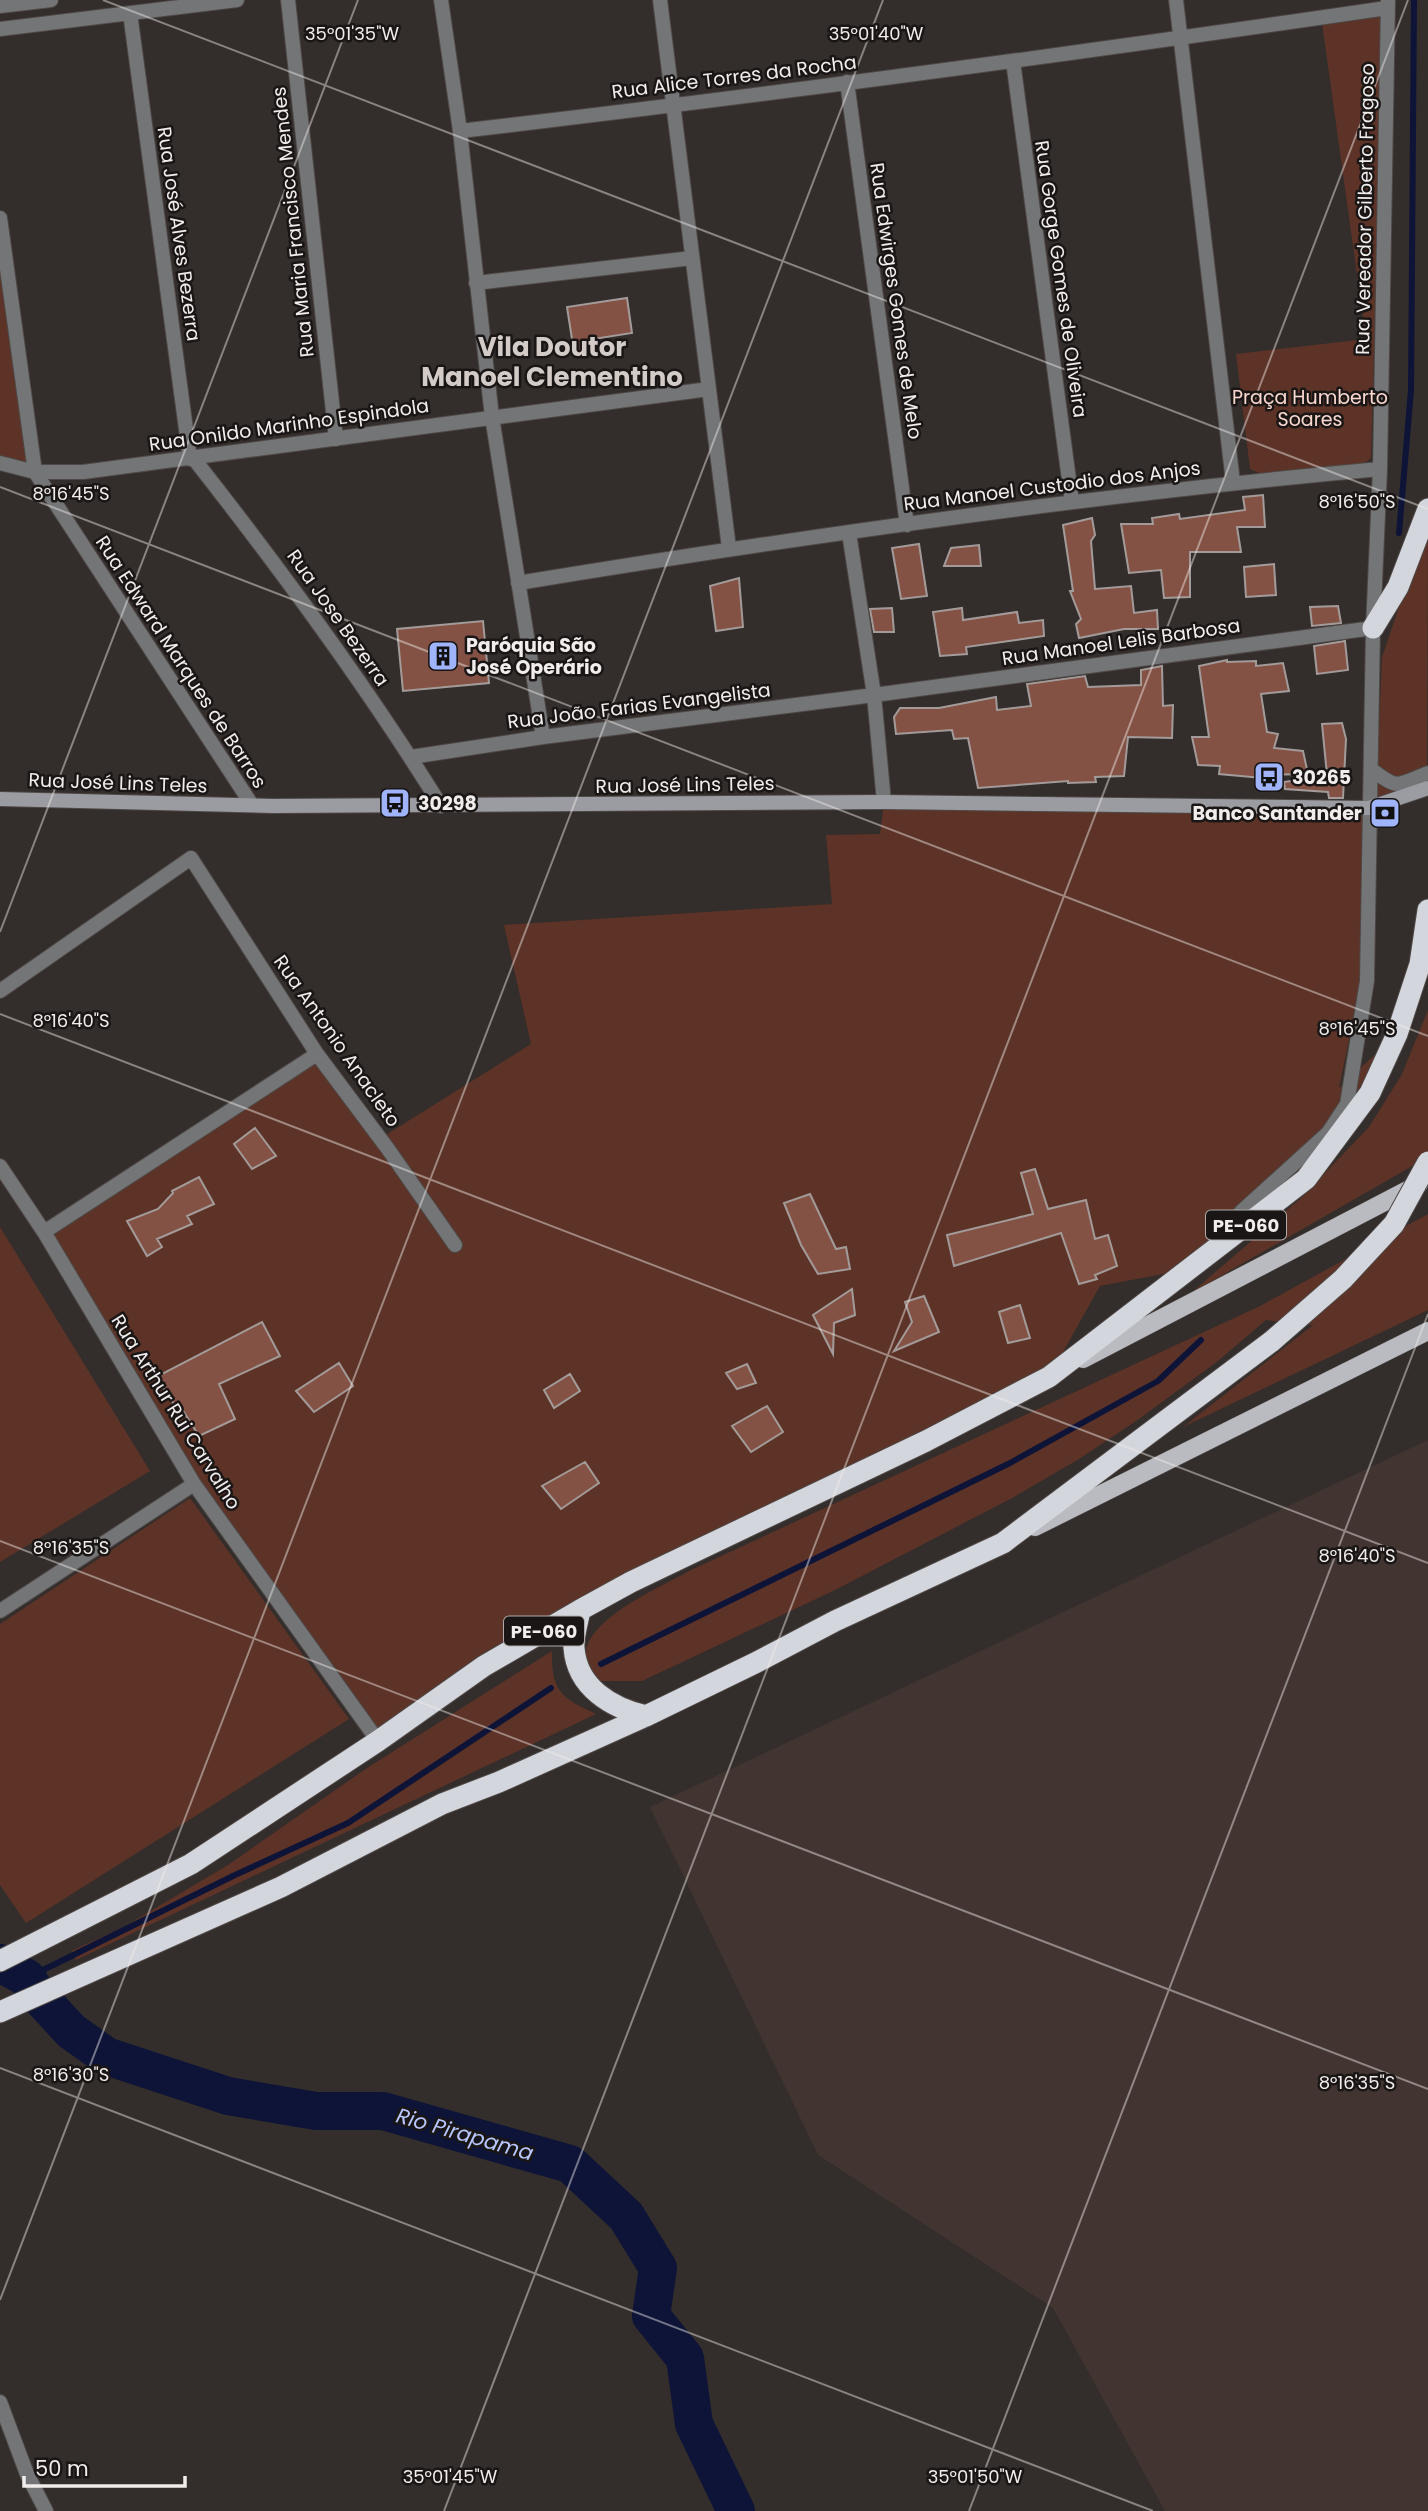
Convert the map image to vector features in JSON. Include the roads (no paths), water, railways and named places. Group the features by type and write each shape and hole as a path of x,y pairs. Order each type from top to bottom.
{"highway":[{"path":"1373,628 1398,587 1428,509"},
{"name":"PE-060","path":"0,1961 191,1864 378,1741 485,1666 580,1610 631,1582 926,1441 1049,1377 1306,1179 1360,1109 1398,1034 1420,964 1428,910"},
{"path":"0,2012 281,1887 442,1804 510,1777 646,1716 835,1621 1003,1543 1272,1340 1343,1279 1394,1224 1428,1162"},
{"path":"580,1610 573,1647 583,1677 609,1704 646,1716"}],"main road":[{"path":"1049,1377 1428,1179"},
{"path":"1003,1543 1428,1331"}],"street":[{"path":"0,6 51,0"},
{"path":"0,29 237,0"},
{"name":"Rua Maria Francisco Mendes","path":"288,0 336,439"},
{"path":"441,0 460,131 492,416 543,737"},
{"path":"660,0 729,548"},
{"path":"1176,0 1233,482"},
{"name":"Rua Alice Torres da Rocha","path":"460,131 1013,61 1180,38 1387,4"},
{"name":"Rua Vereador Gilberto Fragoso","path":"1189,1269 1242,1211 1328,1133 1347,1104 1367,981 1373,628 1380,469 1387,4"},
{"name":"Rua José Alves Bezerra","path":"130,13 192,459"},
{"name":"Rua Gorge Gomes de Oliveira","path":"1013,61 1072,502"},
{"name":"Rua Edwirges Gomes de Melo","path":"847,82 907,525"},
{"name":"Rua Edward Marques de Barros","path":"0,218 34,472 252,806"},
{"path":"475,283 692,258"},
{"name":"Rua Onildo Marinho Espindola","path":"0,463 34,472 83,472 709,389"},
{"name":"Rua Jose Bezerra","path":"192,459 284,573 411,757 441,806"},
{"name":"Rua Manoel Custodio dos Anjos","path":"518,583 729,548 1072,502 1233,482 1380,469"},
{"path":"849,533 874,695 884,802"},
{"name":"Rua Manoel Lelis Barbosa","path":"874,695 1373,628"},
{"name":"Rua João Farias Evangelista","path":"411,757 543,737 874,695"},
{"path":"1371,769 1390,784 1399,784 1428,773"},
{"name":"Rua José Lins Teles","path":"0,799 252,806 884,802 1369,808 1428,788"},
{"name":"Rua Antonio Anacleto","path":"0,991 191,858 317,1054 455,1245"},
{"path":"44,1232 317,1054"},
{"name":"Rua Arthur Rui Carvalho","path":"0,1166 44,1232 194,1484 378,1741"},
{"path":"0,1611 194,1484"},
{"path":"0,2402 27,2474 46,2511"}],"waterway":[{"path":"1399,533 1411,390 1414,0"},
{"path":"601,1664 1010,1463 1158,1381 1201,1340"},
{"path":"27,1978 235,1875 348,1823 551,1688"},
{"name":"Rio Pirapama","path":"0,1963 27,1978 37,1994 71,2031 106,2056 228,2096 316,2111 383,2111 570,2164 626,2216 658,2268 651,2316 685,2358 694,2424 736,2511"}],"place":[{"name":"Paróquia São José Operário","path":"443,656"},
{"name":"30265","path":"1269,777"},
{"name":"30298","path":"395,803"},
{"name":"Banco Santander","path":"1385,813"}],"district":[{"name":"Vila Doutor Manoel Clementino","path":"552,362"}],"park label":[{"name":"Praça Humberto Soares","path":"1310,408"}]}
